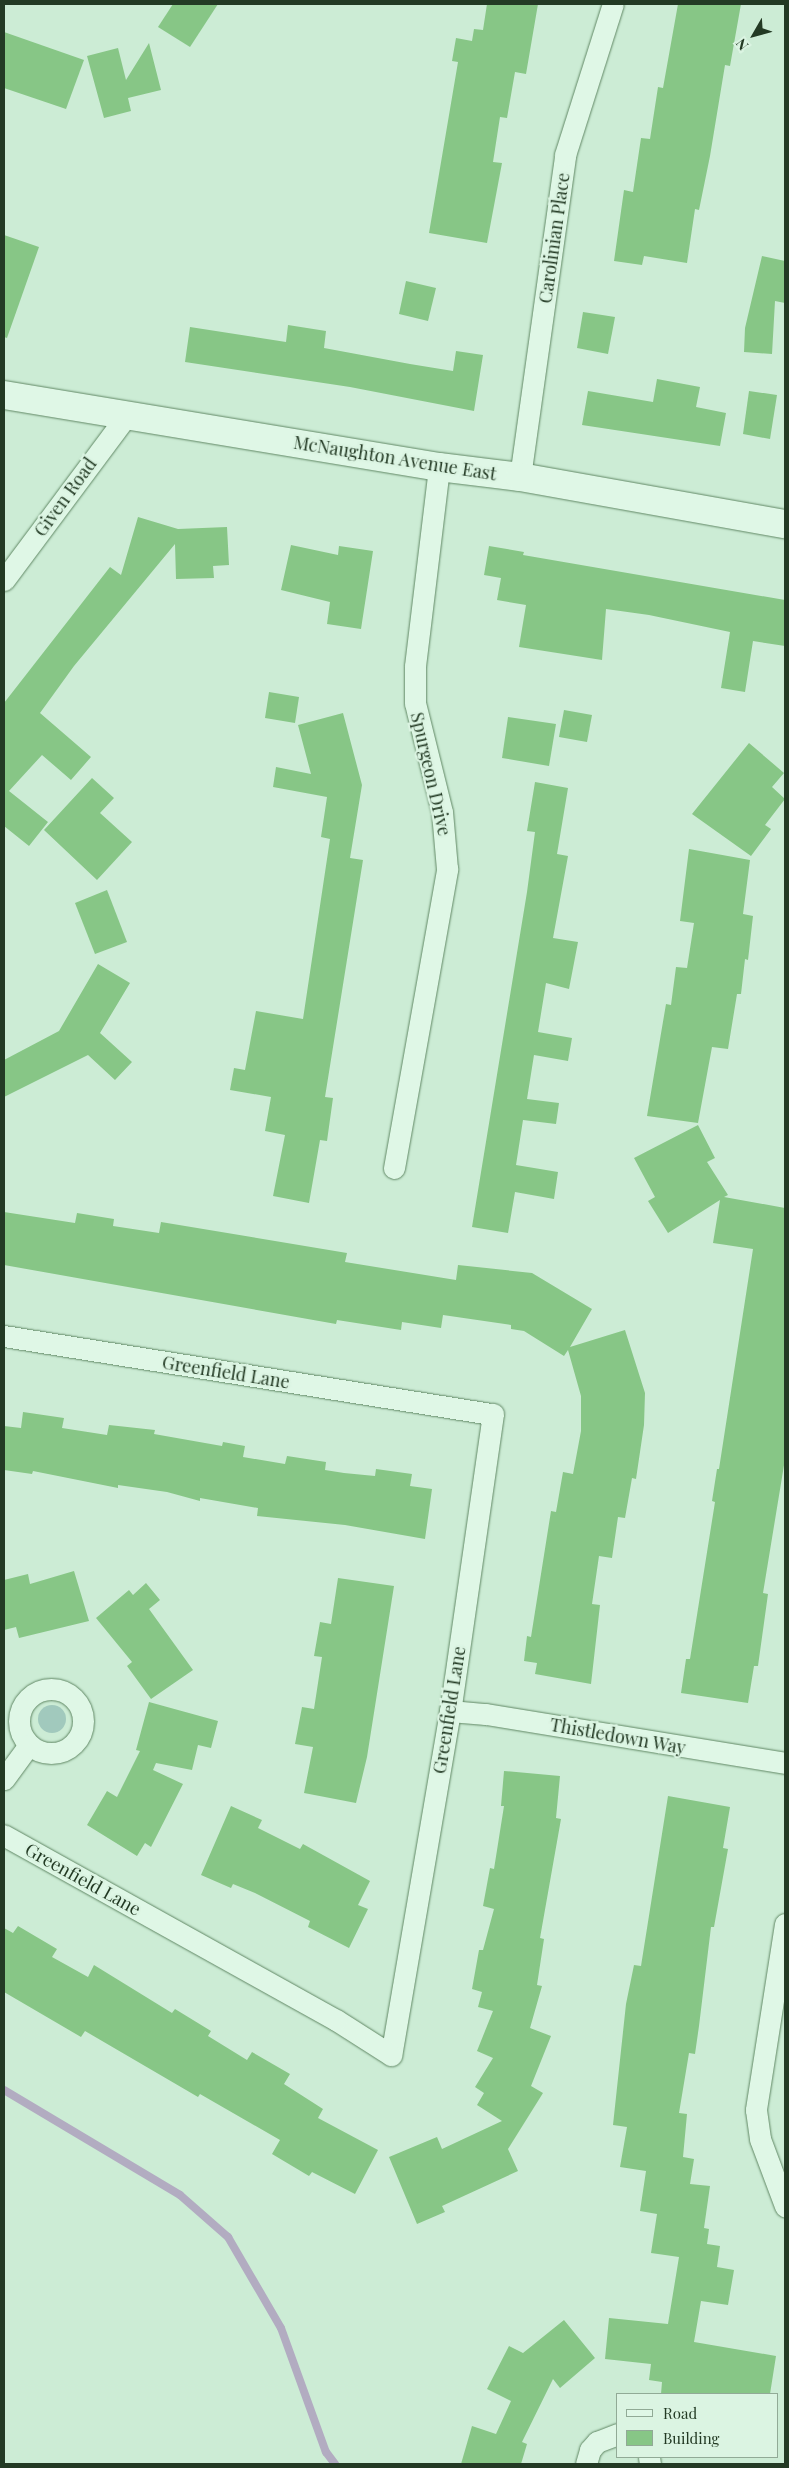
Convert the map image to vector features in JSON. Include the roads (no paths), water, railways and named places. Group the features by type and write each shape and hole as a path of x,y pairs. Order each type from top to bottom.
{"main road":[{"name":"McNaughton Avenue East","path":"4,395 440,467 520,477 785,524"}],"street":[{"name":"Carolinian Place","path":"520,477 565,156 613,4"},
{"name":"Given Road","path":"4,580 128,415"},
{"name":"Spurgeon Drive","path":"394,1168 447,869 442,812 415,703 415,666 440,467"},
{"name":"Greenfield Lane","path":"4,1336 493,1414 450,1711 391,2055 336,2020 4,1834"},
{"name":"Thistledown Way","path":"450,1711 486,1714 785,1763"},
{"path":"4,1778 30,1745"},
{"path":"785,1924 756,2110 760,2139 785,2206"},
{"path":"586,2464 590,2450 597,2442 616,2435"}],"waterway":[{"path":"4,2090 180,2195 228,2237 281,2328 326,2452 335,2464"}]}
